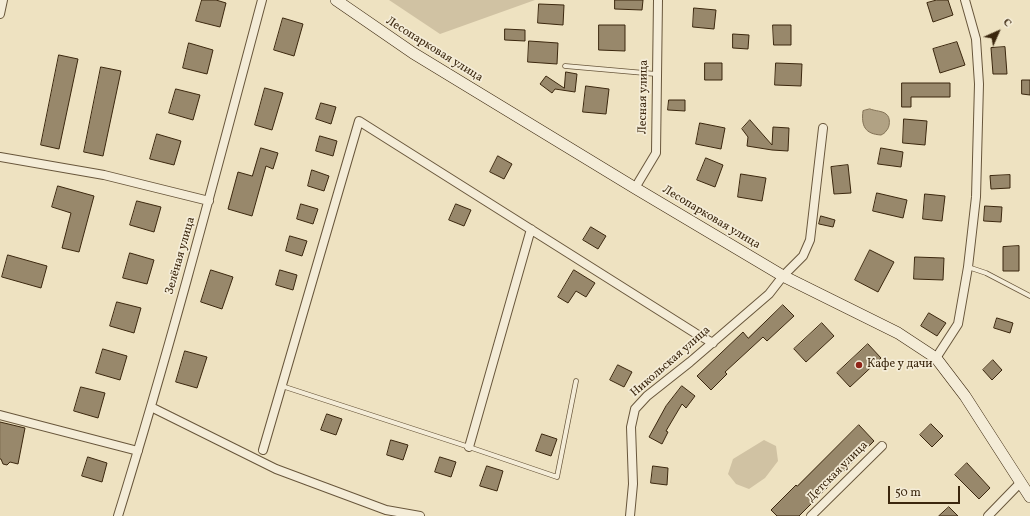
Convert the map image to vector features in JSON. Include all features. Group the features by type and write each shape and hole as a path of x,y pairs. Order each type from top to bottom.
{"street":[{"path":"0,14 3,0"},
{"name":"Зелёная улица","path":"118,516 151,407 209,201 262,0"},
{"name":"Лесопарковая улица","path":"336,0 413,53 635,188 783,276 898,333 936,358 965,396 1030,497"},
{"name":"Лесная улица","path":"635,188 656,153 658,0"},
{"path":"936,358 958,324 968,267 976,197 979,84 976,39 965,0"},
{"path":"263,450 359,121 712,343"},
{"name":"Никольская улица","path":"630,516 633,484 631,427 635,409 647,396 770,294 783,276 803,256 810,240 823,128"},
{"path":"0,157 104,175 209,201"},
{"path":"469,447 531,229"},
{"path":"151,407 276,469 386,510 420,516"},
{"path":"0,415 138,452"},
{"name":"Детская улица","path":"811,516 882,446"},
{"path":"988,516 1021,482"}],"lane":[{"path":"565,66 656,74"},
{"path":"968,267 986,273 1030,296"},
{"path":"282,386 557,477 576,381"}],"shaded area":[{"path":"389,0 535,0 440,34"},
{"path":"870,109 888,115 888,128 881,135 871,133 865,128 863,111"},
{"path":"764,440 776,446 778,461 765,478 749,489 736,484 728,474 733,459"}],"building":[{"path":"202,0 216,0 226,3 220,27 196,21"},
{"path":"615,0 643,0 642,10 615,9"},
{"path":"937,0 948,0 953,15 933,22 927,3"},
{"path":"539,4 564,5 563,25 538,23"},
{"path":"694,8 716,10 714,29 693,27"},
{"path":"283,18 303,24 294,56 274,50"},
{"path":"599,25 625,25 625,51 599,50"},
{"path":"773,25 791,25 791,45 774,45"},
{"path":"505,29 525,30 525,41 505,40"},
{"path":"733,34 749,35 748,49 733,48"},
{"path":"529,41 558,43 557,64 528,62"},
{"path":"957,42 965,65 940,73 933,49"},
{"path":"189,43 213,50 207,74 183,68"},
{"path":"1005,47 1007,74 993,74 991,48"},
{"path":"59,55 78,59 59,149 41,145"},
{"path":"705,63 722,63 722,80 705,80"},
{"path":"776,63 802,64 801,86 775,85"},
{"path":"101,67 121,71 103,156 84,152"},
{"path":"566,72 577,74 575,92 555,89 552,93 540,84 546,76 564,88"},
{"path":"1022,80 1030,80 1030,95 1022,94"},
{"path":"902,83 950,83 950,97 911,97 911,107 902,107"},
{"path":"586,86 609,89 606,114 583,112"},
{"path":"265,88 283,93 272,130 255,125"},
{"path":"176,89 200,95 193,120 169,113"},
{"path":"669,100 685,100 685,111 668,110"},
{"path":"321,103 336,107 331,124 316,119"},
{"path":"904,119 927,121 925,145 903,143"},
{"path":"750,120 772,145 773,127 789,128 788,151 747,146 748,137 742,129"},
{"path":"700,123 725,128 721,149 696,144"},
{"path":"157,134 181,141 174,165 150,159"},
{"path":"320,136 337,141 333,156 316,151"},
{"path":"261,148 278,153 273,169 266,166 252,216 228,209 238,172 252,176"},
{"path":"881,148 903,152 901,167 878,164"},
{"path":"498,156 512,164 504,179 490,172"},
{"path":"706,158 723,165 715,187 697,180"},
{"path":"848,165 851,193 834,194 831,167"},
{"path":"312,170 329,176 324,191 308,186"},
{"path":"741,174 766,178 762,201 738,197"},
{"path":"1010,175 1010,188 991,189 990,176"},
{"path":"58,186 94,196 79,252 62,248 71,213 52,207"},
{"path":"877,193 907,200 903,218 873,211"},
{"path":"925,194 945,196 942,221 923,219"},
{"path":"137,201 161,207 154,232 130,225"},
{"path":"301,204 318,209 313,224 297,219"},
{"path":"456,204 471,210 464,226 449,220"},
{"path":"985,206 1002,207 1001,222 984,221"},
{"path":"821,216 835,220 833,227 819,224"},
{"path":"591,227 606,236 598,249 583,240"},
{"path":"290,236 307,241 302,256 286,251"},
{"path":"1019,246 1019,271 1003,271 1003,247"},
{"path":"870,250 894,262 878,292 855,280"},
{"path":"130,253 154,260 147,284 123,278"},
{"path":"8,255 47,266 41,288 2,277"},
{"path":"915,257 944,258 943,280 914,279"},
{"path":"211,270 233,277 222,309 201,302"},
{"path":"280,270 297,275 293,290 276,285"},
{"path":"574,270 595,283 586,297 576,291 568,303 558,297"},
{"path":"117,302 141,308 134,333 110,326"},
{"path":"783,305 794,316 767,341 763,337 725,372 727,374 711,390 697,376 743,332 748,338"},
{"path":"929,313 946,323 937,336 921,326"},
{"path":"997,318 1013,323 1010,333 994,328"},
{"path":"822,323 834,336 806,362 794,349"},
{"name":"Кафе у дачи","path":"868,344 881,358 850,387 837,373"},
{"path":"103,349 127,356 120,380 96,373"},
{"path":"185,351 207,357 197,388 176,382"},
{"path":"993,360 1002,370 992,380 983,370"},
{"path":"618,365 632,372 624,387 610,380"},
{"path":"682,386 695,396 686,408 682,404 666,431 668,432 662,444 649,437 666,406"},
{"path":"81,387 105,393 98,418 74,411"},
{"path":"327,414 342,419 336,435 321,430"},
{"path":"0,422 25,428 18,464 10,462 7,465 3,464 0,459"},
{"path":"931,424 943,436 932,447 920,435"},
{"path":"859,425 874,441 799,516 777,516 771,510"},
{"path":"542,434 557,439 551,456 536,451"},
{"path":"391,440 408,445 403,460 387,455"},
{"path":"88,457 107,463 102,482 82,476"},
{"path":"440,457 456,462 451,477 435,472"},
{"path":"967,463 990,488 979,499 955,475"},
{"path":"487,466 503,471 497,491 480,486"},
{"path":"653,466 668,468 667,485 651,483"},
{"path":"949,507 958,516 939,516"}],"place":[{"name":"Кафе у дачи","path":"859,365"}]}
